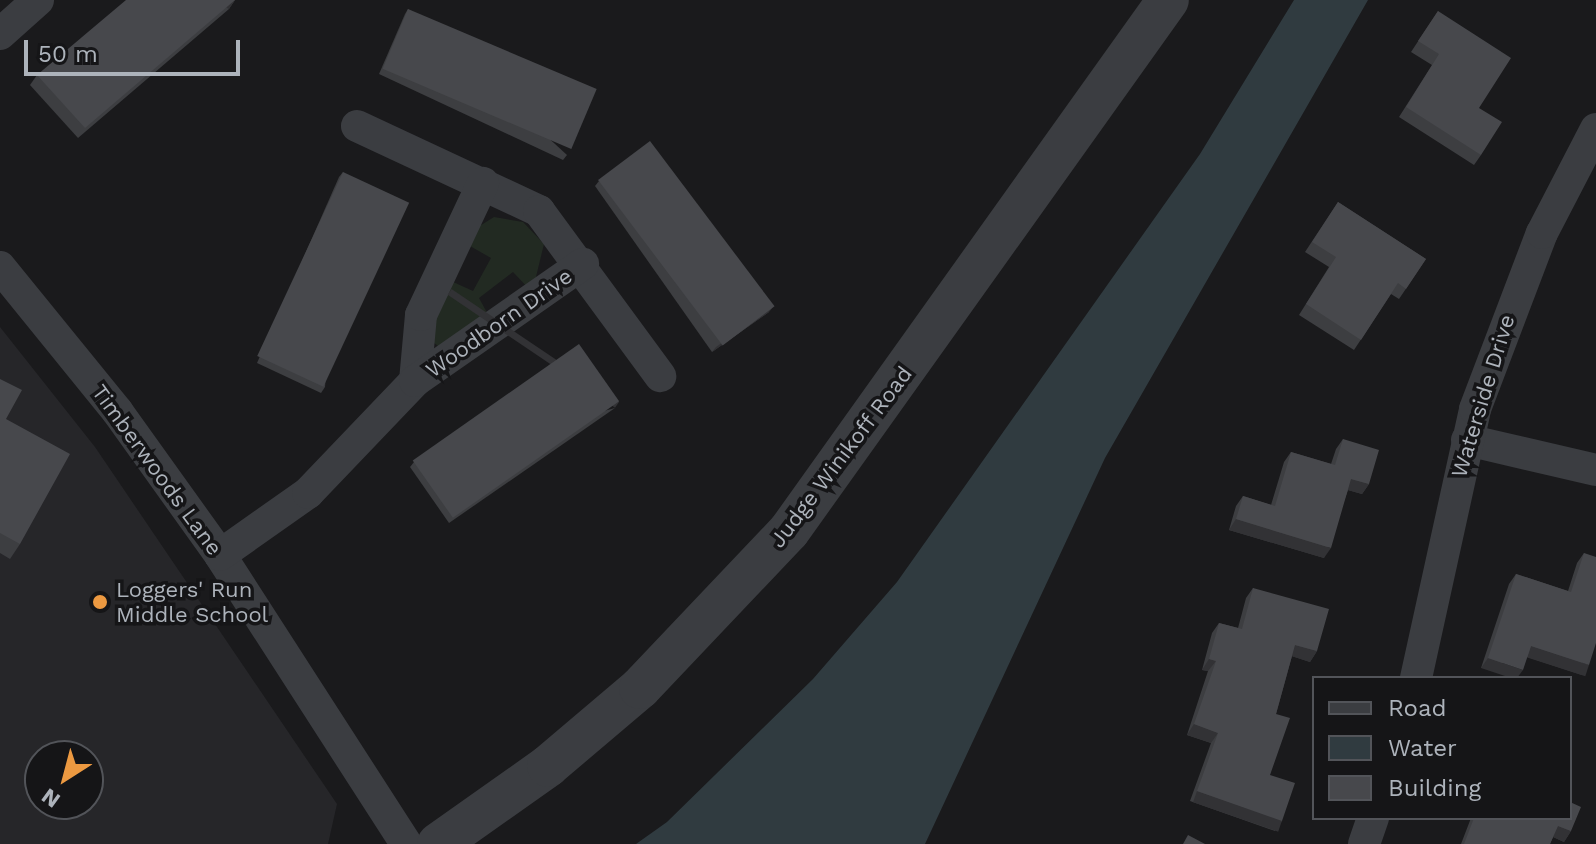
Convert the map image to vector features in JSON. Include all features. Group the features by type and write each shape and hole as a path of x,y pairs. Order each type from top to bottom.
{"street":[{"path":"0,34 38,0"},
{"name":"Judge Winikoff Road","path":"438,844 548,766 640,688 789,531 1168,0"},
{"name":"Woodborn Drive","path":"357,126 539,211 583,264 660,376"},
{"name":"Waterside Drive","path":"1416,676 1467,440 1511,306 1542,233 1596,129"},
{"name":"Woodborn Drive","path":"415,381 421,315 483,183"},
{"name":"Woodborn Drive","path":"220,555 308,493 415,381 583,264"},
{"name":"Timberwoods Lane","path":"0,267 117,411 220,555 406,844"},
{"path":"1467,440 1596,470"},
{"path":"1364,844 1372,820"}],"shaded area":[{"path":"494,217 523,222 544,244 534,285 530,290 513,272 479,298 490,318 441,348 434,343 431,324 451,281 473,291 491,258 470,246 478,227"},
{"name":"Loggers' Run Middle School","path":"0,327 95,447 337,804 328,844 0,844"}],"water":[{"path":"1294,0 1368,0 1105,458 925,844 636,844 667,822 813,679 897,582 1200,154"}],"building":[{"path":"126,0 235,0 85,128 37,75"},
{"path":"408,9 597,89 571,149 383,69"},
{"path":"1438,11 1511,58 1479,108 1502,122 1481,155 1406,107 1439,54 1418,41"},
{"path":"650,141 775,306 723,345 598,180"},
{"path":"343,172 409,203 323,387 257,356"},
{"path":"1338,202 1426,259 1406,289 1398,283 1361,340 1306,304 1336,257 1312,242"},
{"path":"579,344 619,401 453,518 413,460"},
{"path":"0,379 22,390 6,419 70,454 20,544 0,533"},
{"path":"1343,439 1379,450 1369,484 1351,479 1331,548 1236,519 1243,496 1275,506 1291,452 1335,465"},
{"path":"1584,553 1596,557 1596,643 1589,665 1531,646 1523,670 1488,658 1516,574 1571,592"},
{"path":"1253,588 1329,609 1317,651 1295,645 1276,714 1290,718 1270,775 1295,783 1282,821 1197,791 1218,733 1194,724 1216,661 1209,659 1219,623 1242,629"},
{"path":"1572,803 1581,807 1571,831 1558,826 1550,844 1464,844 1473,820 1572,820"},
{"path":"1188,835 1205,844 1183,844"}],"place":[{"name":"Loggers' Run Middle School","path":"100,602"}]}
